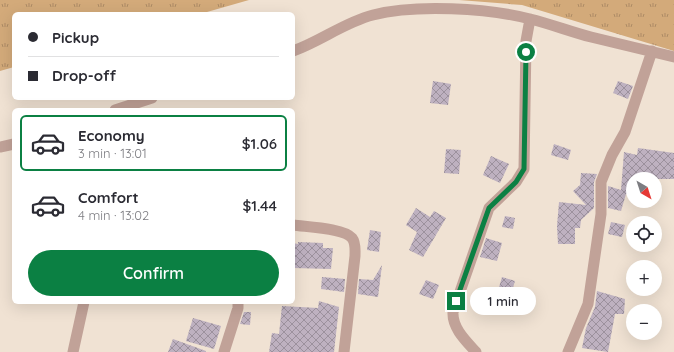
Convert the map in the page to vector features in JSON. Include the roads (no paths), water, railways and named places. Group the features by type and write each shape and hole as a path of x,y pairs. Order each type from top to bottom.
{"street":[{"path":"295,50 312,44 354,21 391,10 477,10 530,19 584,35 674,57"},
{"path":"476,352 459,332 453,318 453,312 489,208 516,182 524,169 526,41 530,19"},
{"path":"568,352 588,304 601,214 601,182 612,155 625,132 652,51"},
{"path":"128,108 147,100"},
{"path":"0,147 12,144"},
{"path":"295,226 339,231 348,234 353,240 356,248 344,352"},
{"path":"73,352 84,304"},
{"path":"224,352 238,304"}]}
